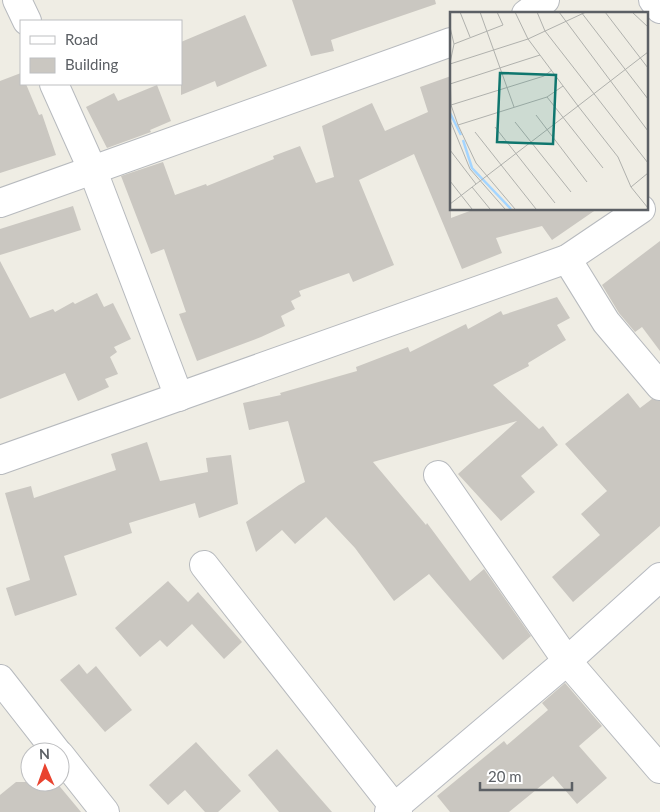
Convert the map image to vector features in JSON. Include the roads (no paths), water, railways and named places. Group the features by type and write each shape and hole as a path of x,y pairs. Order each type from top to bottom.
{"street":[{"path":"17,0 27,20"},
{"path":"529,12 545,0"},
{"path":"653,0 660,9"},
{"path":"0,203 450,42"},
{"path":"54,85 93,171 178,397"},
{"path":"648,204 660,196"},
{"path":"0,460 567,258 639,210"},
{"path":"567,258 606,322 660,386"},
{"path":"438,474 567,661 660,768"},
{"path":"204,565 394,810 567,661 660,577"},
{"path":"0,679 50,742"},
{"path":"70,768 105,812"}]}
